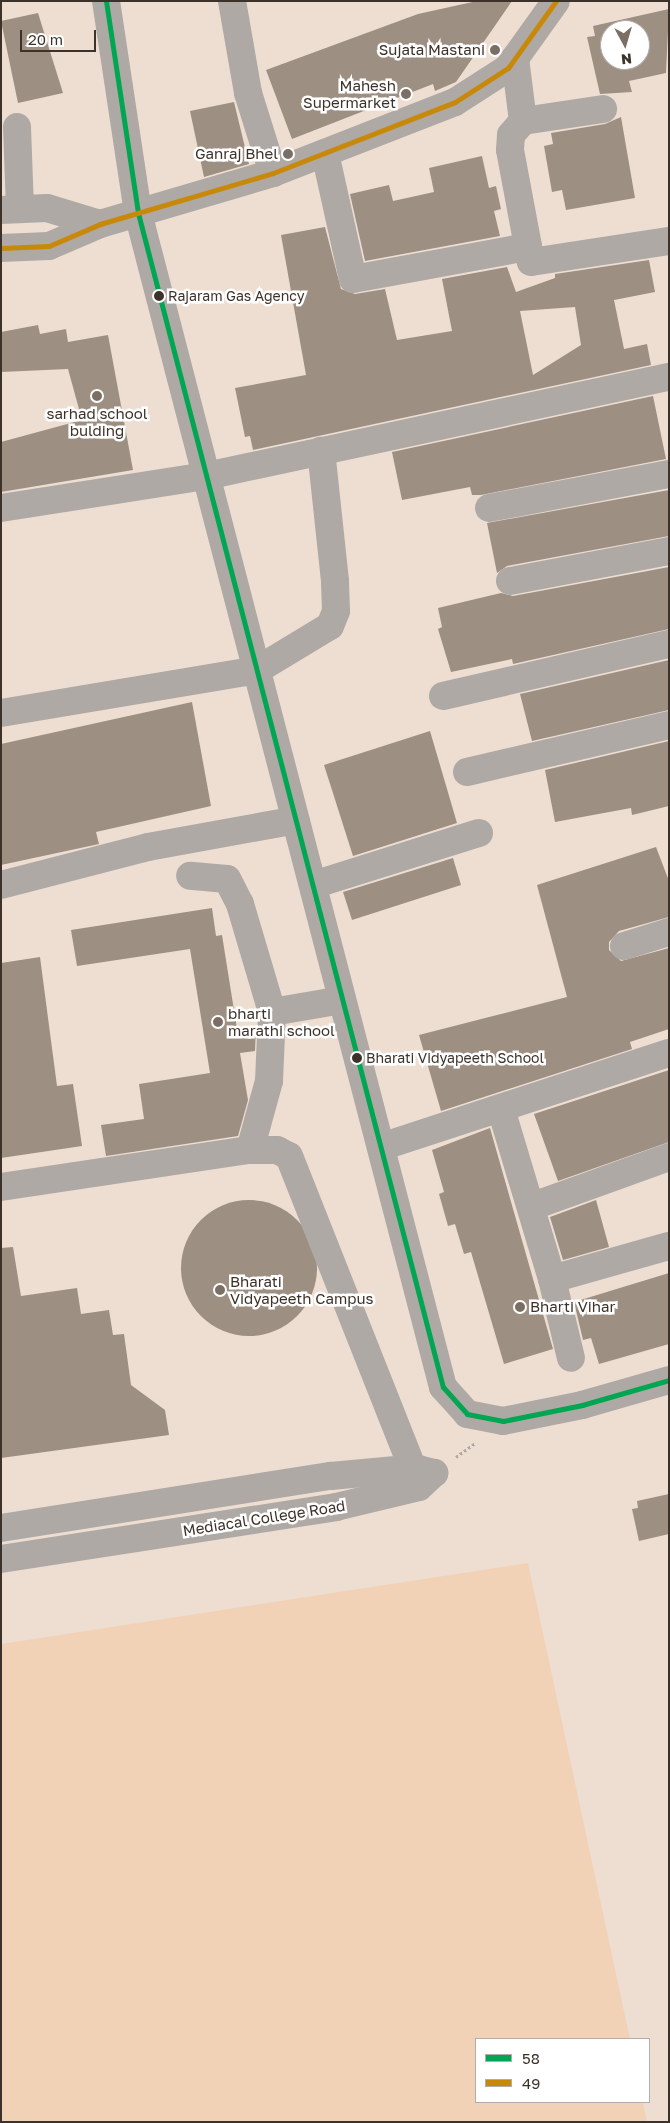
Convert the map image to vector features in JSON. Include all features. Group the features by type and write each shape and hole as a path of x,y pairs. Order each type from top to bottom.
{"street":[{"path":"106,1 138,213 443,1387 467,1414 503,1421 582,1405 669,1380"},
{"path":"232,1 248,93 273,173"},
{"path":"1,248 49,246 100,224 273,173 455,102 515,58 556,1"},
{"path":"515,58 523,121"},
{"path":"530,254 510,150 511,135 523,121 603,109"},
{"path":"17,127 10,210 47,208 100,224"},
{"path":"325,153 352,279 530,254 669,241"},
{"path":"1,508 206,476 669,377"},
{"path":"1,713 257,670 330,626 336,611 321,451"},
{"path":"489,508 669,474"},
{"path":"510,581 669,551"},
{"path":"443,696 669,644"},
{"path":"467,772 669,725"},
{"path":"1,884 148,847 296,820"},
{"path":"313,884 479,832"},
{"path":"190,876 228,879 240,904 272,1012 270,1081 250,1150"},
{"path":"624,946 669,932"},
{"path":"272,1012 342,1000"},
{"path":"381,1147 669,1053"},
{"path":"501,1109 534,1206 571,1358"},
{"path":"1,1187 250,1150 277,1150 289,1156 423,1476 331,1476 1,1528"},
{"path":"534,1206 669,1158"},
{"path":"552,1279 669,1246"},
{"name":"Mediacal College Road","path":"1,1559 336,1508 423,1476"}],"path":[{"path":"423,1476 503,1421"}],"shaded area":[{"path":"528,1563 630,2038 475,2038 475,2103 643,2103 647,2122 1,2122 1,1644"}],"building":[{"path":"477,1 512,1 456,82 435,91 433,84 292,139 266,70 418,14"},
{"path":"669,9 666,73 629,81 632,92 600,94 587,37 595,36 593,26 600,24 600,70 650,70 650,20 620,20"},
{"path":"38,13 63,93 18,103 1,21"},
{"path":"234,102 249,164 204,177 190,111"},
{"path":"621,117 635,198 566,210 562,190 552,192 544,146 553,144 551,133 605,124"},
{"path":"482,156 489,188 496,186 501,209 494,211 500,236 365,261 350,194 389,185 393,201 434,192 429,168"},
{"path":"325,227 341,289 355,294 385,289 397,340 452,331 442,279 507,267 516,292 555,278 555,274 649,260 655,292 614,300 624,349 647,344 651,365 253,450 250,436 245,437 235,388 306,375 281,235","holes":["575,307 581,345 533,375 520,311"]},
{"name":"sarhad school bulding","path":"38,325 40,334 66,329 68,342 108,335 133,470 1,492 1,442 82,420 68,369 1,372 1,332"},
{"path":"653,396 666,459 481,495 472,495 470,487 402,500 392,452"},
{"path":"669,490 669,536 507,566 497,573 487,523"},
{"path":"669,567 669,629 513,664 512,659 451,672 438,629 442,627 438,608 501,593 513,596"},
{"path":"669,660 669,710 532,741 520,694"},
{"path":"192,702 211,806 96,832 99,844 1,865 1,744"},
{"path":"430,731 457,823 353,856 324,765"},
{"path":"669,741 669,806 632,815 631,808 555,822 545,770"},
{"path":"656,847 669,881 669,917 619,931 609,942 609,950 621,961 669,948 669,1029 630,1042 632,1049 441,1111 419,1035 567,997 537,885"},
{"path":"453,858 461,885 352,920 343,892"},
{"name":"bharti marathi school","path":"212,908 216,936 222,935 237,1029 256,1027 255,1051 240,1053 248,1100 238,1136 106,1156 101,1125 144,1119 139,1084 210,1073 190,949 77,966 71,930"},
{"path":"40,957 57,1086 73,1084 82,1146 1,1158 1,963"},
{"path":"669,1070 669,1142 558,1181 534,1114"},
{"path":"490,1128 553,1349 504,1364 471,1252 464,1254 455,1224 448,1226 439,1194 444,1192 432,1150"},
{"path":"249,1200 275,1205 287,1211 297,1220 306,1230 312,1242 317,1268 312,1294 306,1306 297,1316 287,1325 275,1331 249,1336 223,1331 211,1325 201,1316 192,1306 186,1294 181,1268 186,1242 192,1230 201,1220 211,1211 223,1205"},
{"path":"596,1200 609,1247 563,1260 550,1217"},
{"path":"13,1247 21,1296 77,1288 81,1314 109,1310 113,1335 124,1334 131,1385 165,1410 169,1435 1,1458 1,1248"},
{"path":"669,1273 669,1344 599,1364 591,1338 583,1340 574,1302"},
{"path":"669,1494 669,1534 639,1541 632,1509 638,1508 637,1501"}],"transit line":[{"name":"58","path":"106,1 138,213 443,1387 467,1414 503,1421 582,1405 669,1380"},
{"name":"49","path":"1,248 49,246 100,224 273,173 455,102 508,68 556,1"}],"place":[{"name":"Sujata Mastani","path":"495,50"},
{"name":"Mahesh Supermarket","path":"406,94"},
{"name":"Ganraj Bhel","path":"288,154"},
{"name":"Rajaram Gas Agency","path":"159,296"},
{"name":"sarhad school bulding","path":"97,396"},
{"name":"bharti marathi school","path":"218,1022"},
{"name":"Bharati Vidyapeeth School","path":"357,1058"},
{"name":"Bharati Vidyapeeth Campus","path":"220,1290"},
{"name":"Bharti Vihar","path":"520,1307"}]}
